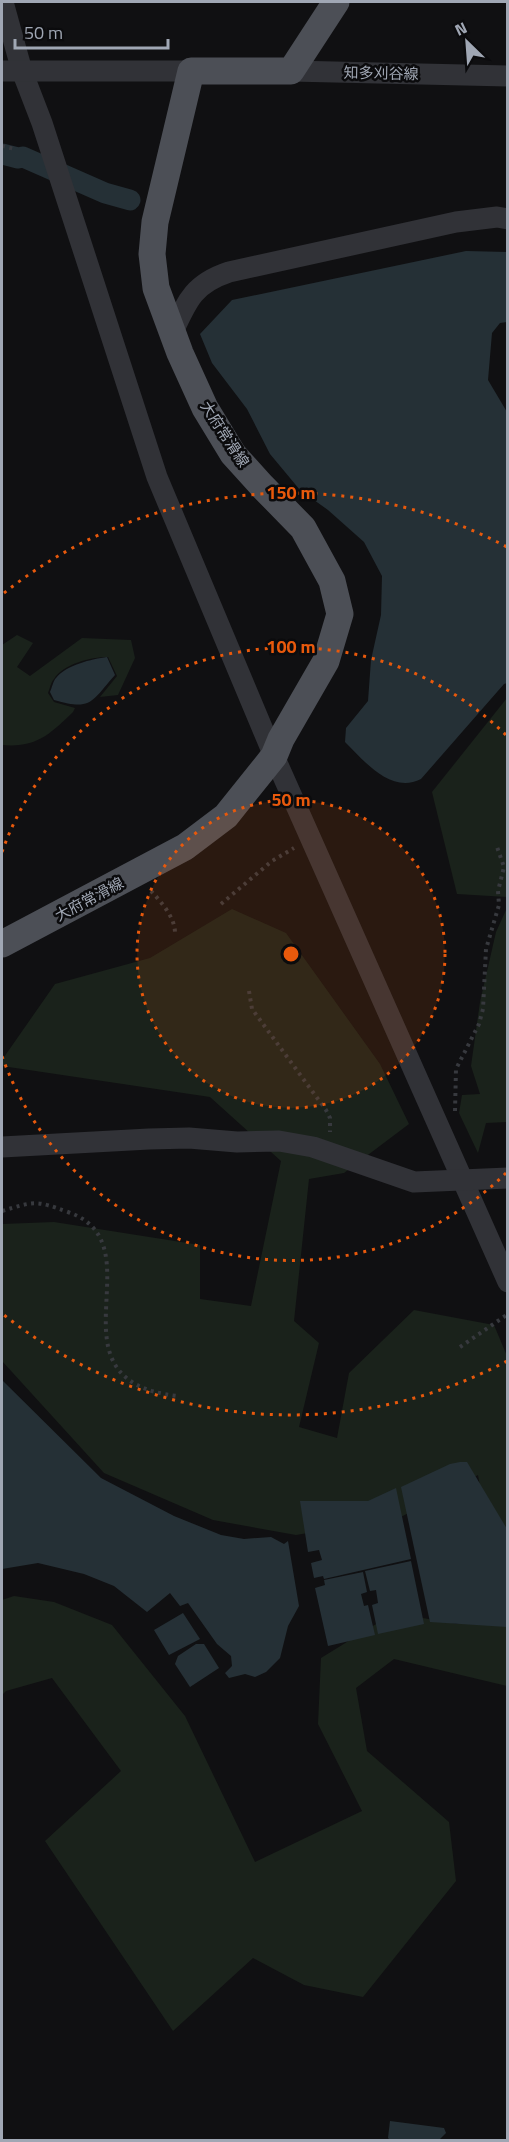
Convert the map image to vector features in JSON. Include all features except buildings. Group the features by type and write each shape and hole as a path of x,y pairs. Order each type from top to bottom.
{"main road":[{"path":"191,71 291,71 336,2"},
{"name":"大府常滑線","path":"2,944 185,847 226,816 274,756 281,739 326,661 340,614 332,581 303,528 233,454 205,408 172,334 156,288 152,254 155,222 191,71"}],"street":[{"path":"3,2 12,71 42,123 157,477 274,756 507,1282"},
{"path":"12,71 191,71"},
{"name":"知多刈谷線","path":"291,71 507,76"},
{"path":"172,334 186,303 202,284 229,272 456,222 497,217 507,219"},
{"path":"2,1147 189,1138 237,1142 279,1142 313,1147 414,1182 507,1178"}],"path":[{"path":"2,146 15,149"},
{"path":"440,1127 454,1119 456,1070 479,1024 483,1008 486,949 499,905 498,891 504,867 496,844"},
{"path":"221,904 272,861 297,846"},
{"path":"141,872 166,909 175,933"},
{"path":"249,991 252,1009 326,1110 330,1118 330,1132"},
{"path":"2,1211 34,1202 78,1215 90,1223 104,1245 108,1263 105,1334 114,1366 133,1384 151,1392 177,1396"},
{"path":"460,1347 507,1314"}],"shaded area":[{"path":"466,251 507,252 507,322 500,323 492,333 488,380 507,412 507,683 421,779 410,783 399,782 379,774 345,742 346,728 368,701 371,660 381,615 382,576 364,542 328,510 300,490 270,454 247,409 212,363 200,334 232,300"},
{"path":"17,635 33,643 17,667 30,676 82,638 131,640 135,658 118,695 100,697 117,676 108,657 86,660 64,669 53,680 48,693 54,702 75,708 73,712 50,733 34,742 2,745 2,645"},
{"path":"107,657 115,675 95,698 90,702 76,705 54,700 50,692 60,673 80,663"},
{"path":"507,698 507,897 457,894 432,792"},
{"path":"507,908 507,1122 486,1123 478,1153 459,1113 462,1095 480,1094 471,1066 480,1002 496,932"},
{"path":"232,909 286,933 380,1064 409,1124 344,1173 309,1179 294,1321 319,1343 299,1427 337,1438 349,1373 414,1310 494,1325 507,1356 507,1686 394,1659 356,1688 367,1751 449,1822 456,1881 363,1997 304,1985 253,1958 173,2031 45,1841 121,1771 52,1678 6,1691 2,1695 2,1600 14,1596 54,1602 112,1625 185,1716 255,1862 362,1811 318,1724 321,1658 394,1613 457,1624 500,1598 478,1475 401,1517 296,1535 213,1520 104,1473 2,1361 2,1224 54,1222 200,1245 200,1299 251,1306 281,1161 210,1097 2,1066 2,1060 55,984 150,958"},
{"path":"2,1380 101,1478 174,1516 221,1535 244,1539 271,1537 284,1544 288,1541 299,1606 288,1626 280,1658 266,1672 255,1677 245,1674 229,1678 225,1673 232,1666 231,1656 217,1644 188,1603 180,1606 170,1593 147,1612 114,1586 84,1574 38,1563 2,1569"},
{"path":"467,1462 507,1529 507,1627 430,1622 401,1487 450,1464"},
{"path":"396,1488 411,1559 324,1579 323,1576 314,1578 311,1563 322,1560 319,1550 308,1552 300,1501 368,1501"},
{"path":"411,1561 424,1624 378,1634 372,1605 378,1603 376,1590 370,1591 365,1571"},
{"path":"363,1572 367,1592 361,1594 364,1606 368,1605 375,1635 328,1646 315,1588 325,1585 324,1580"},
{"path":"183,1613 200,1639 169,1655 154,1630"},
{"path":"196,1644 204,1644 219,1668 190,1687 175,1664 178,1656"},
{"path":"390,2121 444,2128 446,2133 439,2140 390,2140 388,2138"}],"waterway":[{"path":"2,154 23,157 105,193 130,200"}]}
